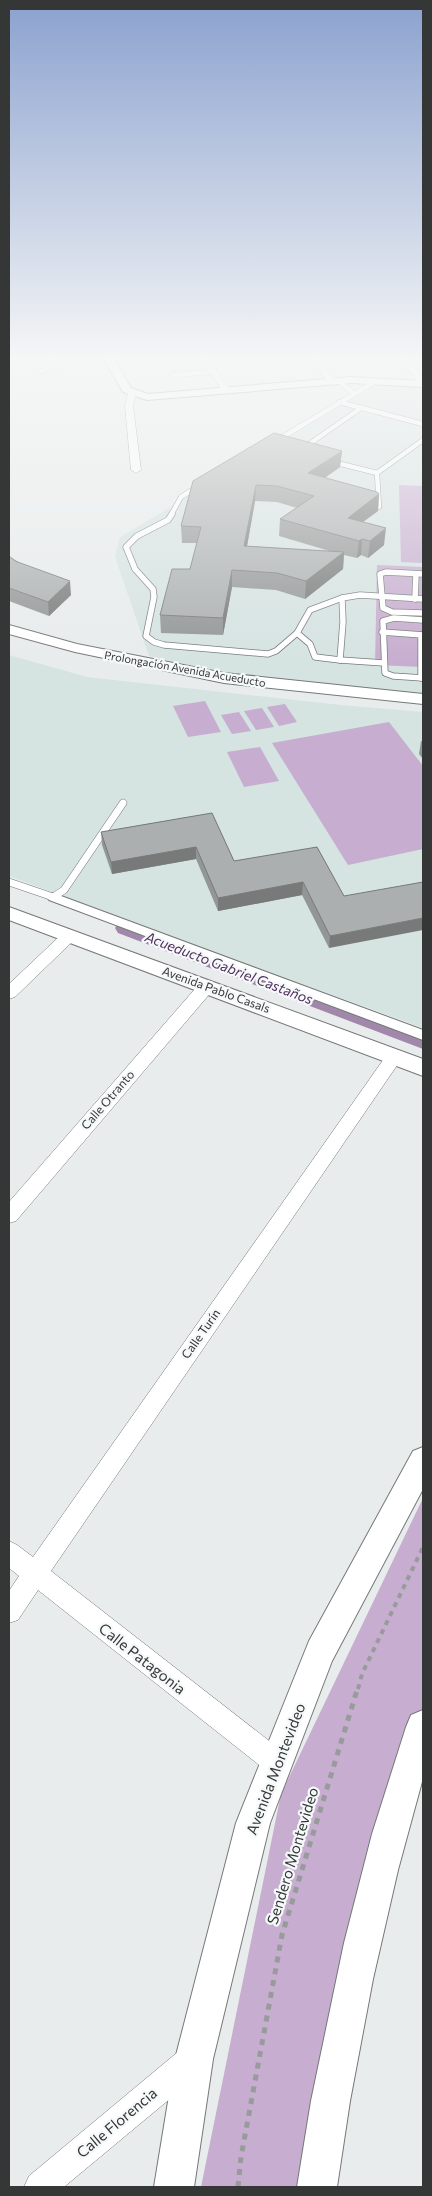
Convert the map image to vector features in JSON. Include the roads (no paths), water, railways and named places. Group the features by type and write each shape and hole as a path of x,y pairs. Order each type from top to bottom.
{"street":[{"path":"135,458 136,470"},
{"name":"Prolongación Avenida Acueducto","path":"9,629 75,648 220,683 423,699"},
{"name":"Prolongación Avenida Acueducto","path":"9,640 68,657 220,683 335,702 423,709"},
{"path":"52,897 423,1035"},
{"name":"Avenida Pablo Casals","path":"9,913 423,1068"},
{"path":"9,993 69,936"},
{"name":"Calle Otranto","path":"9,1215 207,986"},
{"name":"Calle Turín","path":"9,1611 394,1057"},
{"name":"Avenida Montevideo","path":"174,2187 194,2059 253,1823 320,1652 423,1461"},
{"name":"Calle Patagonia","path":"9,1553 34,1575 277,1763"},
{"path":"317,2187 324,2128 363,1936 399,1795 423,1726"},
{"name":"Calle Florencia","path":"40,2187 194,2059"}],"lane":[{"path":"323,458 378,473"},
{"path":"378,473 398,458"},
{"path":"378,473 379,507"},
{"path":"206,482 185,493 168,520 137,536 126,547 135,569 153,589 154,597 146,636 154,642 164,645 268,654 276,651 297,633 310,610 342,598 360,595 423,599"},
{"path":"423,574 386,572 380,574 383,608 393,615 423,620"},
{"path":"415,599 416,574"},
{"path":"340,660 343,622 342,598"},
{"path":"382,632 422,635 422,678 388,675 384,671 382,632 383,622 393,615 423,613"},
{"path":"297,633 310,644 315,657 384,663"},
{"path":"9,882 52,897 64,890 123,803"}],"waterway":[{"name":"Acueducto Gabriel Castaños","path":"125,928 423,1041"}]}
